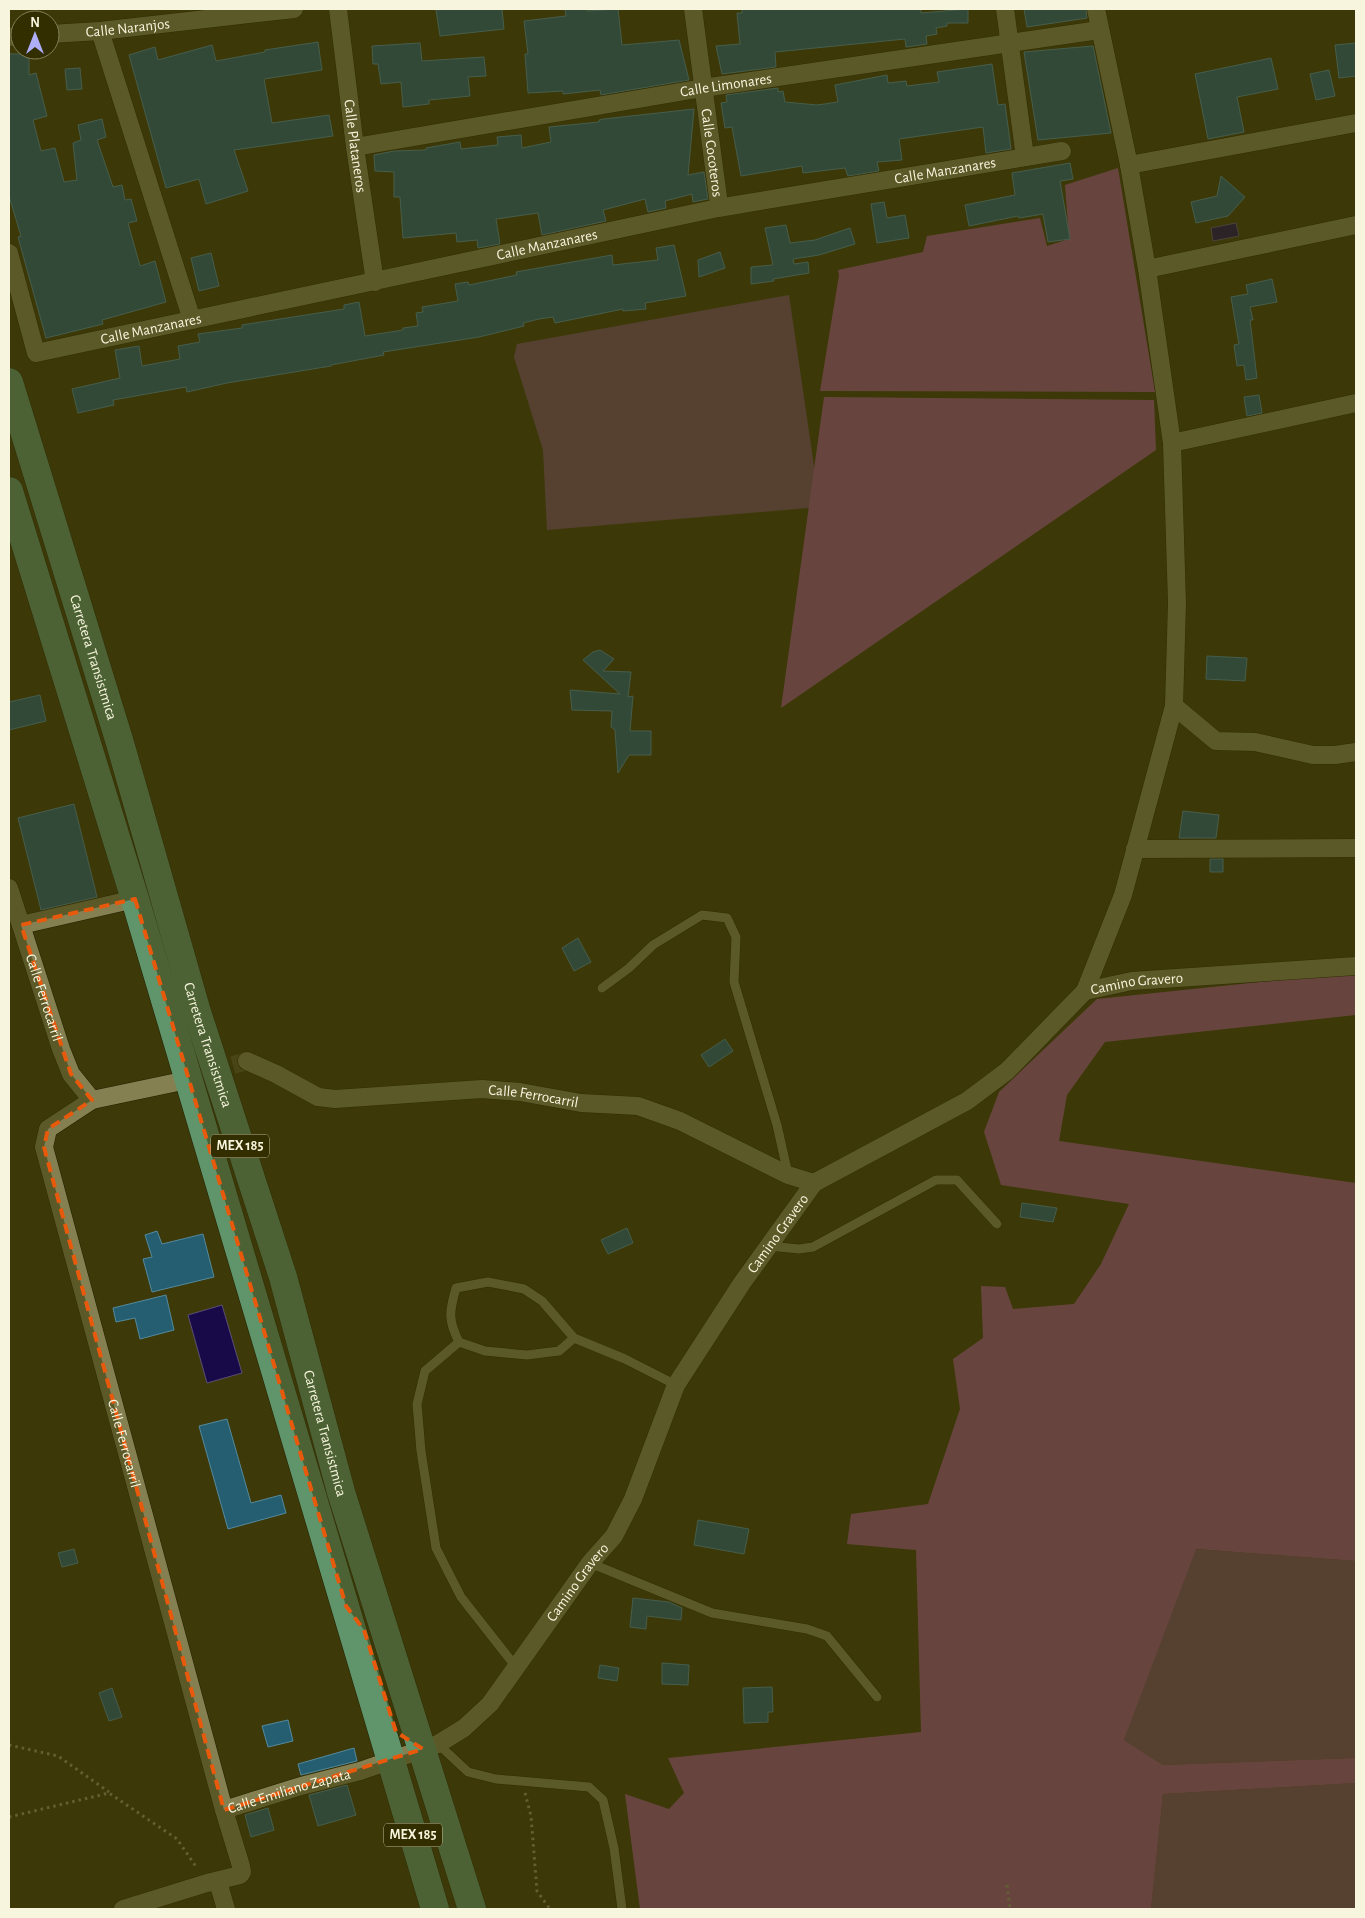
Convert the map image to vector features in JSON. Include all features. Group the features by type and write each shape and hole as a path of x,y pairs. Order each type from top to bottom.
{"main road":[{"name":"Carretera Transistmica","path":"9,382 120,743 197,1012 283,1277 341,1492 430,1747 472,1909"},
{"name":"Carretera Transistmica","path":"9,491 135,899 435,1909"},
{"path":"346,1606 358,1619 364,1630 396,1732 430,1747"},
{"path":"390,1760 417,1783 462,1909"}],"street":[{"name":"Calle Naranjos","path":"60,33 100,31 294,9"},
{"name":"Calle Plataneros","path":"338,9 355,146 375,282"},
{"name":"Calle Cocoteros","path":"693,9 718,208"},
{"path":"1005,9 1025,157"},
{"path":"1085,991 1123,895 1174,706 1177,603 1172,442 1147,269 1129,165 1096,9"},
{"name":"Calle Limonares","path":"355,146 704,88 1099,30"},
{"path":"100,31 192,320"},
{"path":"1129,165 1356,123"},
{"name":"Calle Manzanares","path":"9,253 36,353 718,208 1062,151"},
{"path":"1147,269 1356,225"},
{"path":"1172,442 1356,403"},
{"path":"1174,706 1216,741 1254,742 1313,755 1335,756 1356,752"},
{"path":"1135,849 1356,848"},
{"name":"Calle Ferrocarril","path":"9,888 61,1049 71,1074 92,1100"},
{"path":"21,925 135,899"},
{"name":"Camino Gravero","path":"390,1760 430,1747 464,1728 490,1704 590,1563 614,1536 633,1499 676,1385 742,1283 814,1182 967,1101 1006,1071 1085,991 1132,981 1356,966"},
{"name":"Calle Ferrocarril","path":"247,1061 276,1074 318,1097 335,1099 482,1089 520,1092 581,1103 638,1106 680,1121 788,1175 814,1182"},
{"name":"Calle Ferrocarril","path":"173,1083 92,1100 48,1129 44,1146 224,1810"},
{"name":"Calle Emiliano Zapata","path":"123,1909 242,1872 224,1810 301,1786 360,1771 390,1760"},
{"path":"213,1882 226,1909"}],"lane":[{"path":"602,988 629,968 653,945 702,916 727,918 736,937 734,982 777,1125 788,1175"},
{"path":"769,1246 800,1249 813,1247 936,1180 957,1180 997,1224"},
{"path":"574,1338 558,1351 527,1355 484,1351 459,1342 451,1326 449,1310 456,1288 488,1282 524,1289 542,1301 574,1338 626,1360 676,1385"},
{"path":"459,1342 425,1371 417,1404 421,1451 436,1548 460,1597 516,1667"},
{"path":"590,1563 712,1613 807,1629 827,1636 877,1697"},
{"path":"430,1747 468,1772 496,1780 589,1787 603,1800 614,1848 622,1909"}],"path":[{"path":"9,1745 58,1756 177,1839 213,1882"},
{"path":"522,1782 531,1816 537,1891 550,1909"},
{"path":"9,1817 110,1793"},
{"path":"1007,1885 1010,1909"}],"highlighted area":[{"path":"135,899 346,1606 364,1630 396,1732 423,1749 224,1810 44,1147 48,1129 92,1100 71,1074 21,925"}],"shaded area":[{"path":"1118,168 1155,392 820,391 839,275 838,270 923,252 927,236 1040,218 1047,246 1069,239 1065,185"},
{"path":"1236,223 1239,236 1213,241 1211,228"},
{"path":"789,295 820,507 547,530 543,450 514,357 517,344"},
{"path":"824,397 1154,400 1156,450 781,708"},
{"path":"1356,972 1356,1015 1105,1042 1067,1095 1059,1141 1356,1183 1356,1561 1196,1549 1124,1740 1163,1765 1356,1758 1356,1783 1163,1794 1151,1909 640,1909 625,1794 669,1809 684,1793 668,1758 921,1732 916,1550 847,1544 851,1514 928,1504 960,1409 953,1359 983,1338 981,1286 1005,1287 1013,1309 1074,1304 1101,1264 1129,1204 1001,1185 984,1132 999,1092 1097,999"},
{"path":"222,1305 242,1373 207,1383 188,1315"},
{"path":"1195,1549 1356,1561 1356,1758 1163,1765 1124,1740"},
{"path":"1356,1783 1356,1909 1151,1909 1163,1794"}],"building":[{"path":"502,9 504,29 440,36 436,10"},
{"path":"565,9 587,9 587,11 618,9 622,45 679,40 689,80 601,95 600,90 563,94 563,91 528,93 525,54 528,54 524,21 566,16"},
{"path":"742,9 921,9 921,13 968,9 968,23 947,23 947,26 936,28 937,34 926,36 927,44 906,47 905,39 775,52 776,67 722,74 716,46 740,44 737,13 742,13"},
{"path":"1024,9 1086,9 1087,18 1027,27"},
{"path":"318,42 322,70 264,79 272,123 329,115 333,136 234,150 248,191 206,204 199,179 166,188 129,55 155,47 158,60 212,45 216,61 265,52 265,50"},
{"path":"420,43 422,61 484,57 486,76 468,77 470,96 429,100 429,104 403,107 401,82 381,84 378,64 373,64 372,46"},
{"path":"1356,43 1356,76 1339,78 1335,45"},
{"path":"1093,46 1111,133 1038,140 1024,52"},
{"path":"10,54 10,60 29,60 29,75 36,73 47,116 33,120 41,151 55,148 64,182 77,180 73,143 81,140 78,125 102,119 106,137 97,140 113,187 122,185 125,200 131,199 137,221 128,223 140,266 155,261 166,302 102,320 103,324 46,338 18,237 21,236 9,196"},
{"path":"1271,58 1278,89 1237,97 1244,132 1208,139 1195,74"},
{"path":"992,64 998,105 1005,104 1011,149 986,153 983,127 899,139 902,160 877,162 879,171 848,176 845,168 803,173 802,166 741,176 732,127 725,128 721,103 727,102 726,95 778,88 778,92 783,91 785,102 817,105 838,102 835,85 887,75 888,83 906,81 907,86 939,82 937,72"},
{"path":"80,68 82,89 67,90 65,69"},
{"path":"1329,70 1335,96 1316,100 1310,74"},
{"path":"694,109 688,175 704,172 708,199 693,202 692,194 665,201 666,208 648,212 645,199 603,210 606,221 542,235 538,213 496,219 500,244 478,248 477,240 457,242 456,233 403,238 400,197 394,197 394,172 375,171 374,155 394,151 426,150 426,148 460,142 461,149 498,145 497,137 521,135 522,148 551,142 549,127"},
{"path":"1070,163 1073,179 1060,181 1070,239 1048,242 1043,214 1019,218 1018,216 969,226 965,205 1015,195 1012,173"},
{"path":"1221,176 1245,197 1228,216 1196,223 1191,202 1217,196"},
{"path":"884,202 887,218 905,215 909,238 877,243 871,204"},
{"path":"786,225 790,243 815,240 850,228 855,244 819,255 793,259 794,264 808,262 809,273 751,284 751,267 773,265 765,228"},
{"path":"674,245 686,296 645,303 646,309 623,311 623,309 555,323 553,317 539,319 523,323 524,326 479,337 383,352 384,355 331,366 227,383 187,392 186,387 113,400 114,405 78,413 72,389 120,378 115,350 139,346 142,366 180,359 178,346 200,342 198,334 242,328 242,325 344,309 344,305 359,302 365,336 403,330 403,328 418,326 416,313 423,312 422,307 458,301 455,284 468,282 469,285 517,275 516,272 612,255 613,265 658,260 656,248"},
{"path":"720,252 725,268 699,277 698,260"},
{"path":"211,253 219,286 199,291 191,258"},
{"path":"1272,279 1277,302 1250,307 1253,320 1250,320 1257,378 1246,380 1244,365 1237,366 1234,345 1239,344 1231,297 1248,294 1246,285"},
{"path":"1259,395 1262,413 1247,416 1244,397"},
{"path":"600,650 614,659 603,671 631,672 628,697 633,696 630,731 651,731 651,755 629,755 618,773 615,730 611,727 612,711 572,710 570,690 620,694 583,660 593,652"},
{"path":"1207,656 1247,658 1245,681 1206,679"},
{"path":"40,695 46,721 9,730 9,702"},
{"path":"74,804 97,897 41,910 18,818"},
{"path":"1183,811 1219,815 1216,838 1179,838"},
{"path":"1210,859 1223,859 1223,872 1210,872"},
{"path":"578,938 591,962 574,971 562,948"},
{"path":"725,1039 733,1051 709,1067 701,1055"},
{"path":"1022,1203 1057,1208 1053,1222 1020,1217"},
{"path":"627,1228 633,1243 608,1254 601,1240"},
{"path":"157,1231 162,1244 203,1234 214,1277 152,1292 143,1259 152,1257 145,1235"},
{"path":"166,1295 174,1330 140,1339 135,1318 116,1322 113,1308"},
{"path":"227,1419 251,1503 281,1495 286,1513 228,1529 199,1426"},
{"path":"698,1520 749,1529 744,1554 694,1545"},
{"path":"74,1549 78,1563 62,1567 58,1553"},
{"path":"633,1598 669,1602 682,1608 681,1620 647,1616 646,1629 630,1627"},
{"path":"662,1663 689,1665 688,1685 662,1684"},
{"path":"600,1665 619,1668 617,1681 598,1678"},
{"path":"772,1687 773,1712 768,1712 768,1722 744,1723 743,1688"},
{"path":"112,1688 122,1717 109,1721 99,1693"},
{"path":"288,1720 293,1741 268,1747 262,1726"},
{"path":"354,1748 357,1761 301,1775 298,1764"},
{"path":"347,1785 356,1815 318,1826 309,1795"},
{"path":"268,1808 274,1830 251,1837 245,1815"}],"tunnel":[{"path":"207,1073 247,1061"}]}
